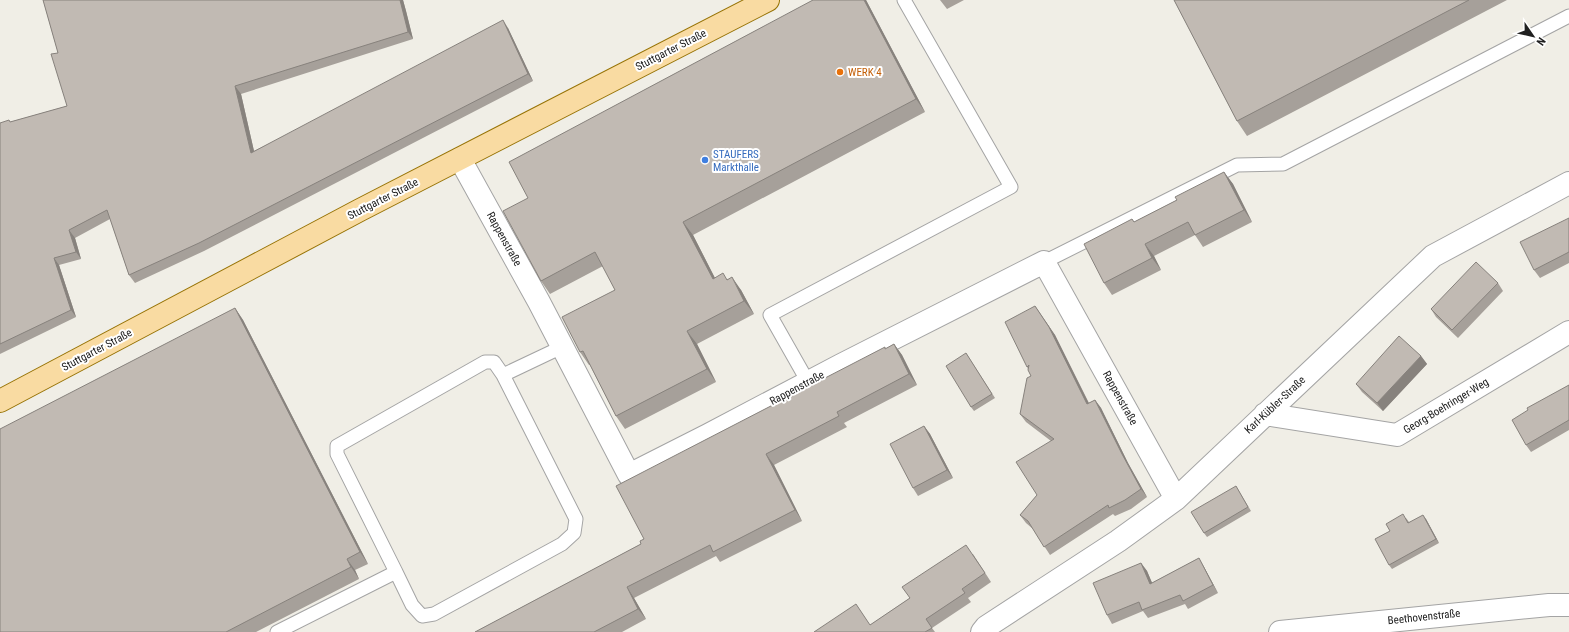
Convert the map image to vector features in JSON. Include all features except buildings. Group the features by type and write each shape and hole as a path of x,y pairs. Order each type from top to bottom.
{"main road":[{"name":"Stuttgarter Straße","path":"0,401 360,210 768,0"}],"street":[{"name":"Rappenstraße","path":"460,159 562,347 629,475 1044,262 1176,499"},
{"name":"Karl-Kübler-Straße","path":"982,632 986,627 1118,541 1176,499 1433,256 1569,183"},
{"name":"Georg-Boehringer-Weg","path":"1265,414 1397,435 1569,332"},
{"name":"Beethovenstraße","path":"1280,632 1541,605 1569,605"}],"lane":[{"path":"808,382 770,315 1011,187 904,0"},
{"path":"1044,262 1237,165 1283,164 1569,16"},
{"path":"503,375 562,347"},
{"path":"485,362 494,362 503,375 576,520 574,533 556,548 434,614 422,616 412,605 338,454 337,446 485,362"},
{"path":"276,632 396,572"}],"place":[{"name":"WERK 4","path":"840,72"},
{"name":"STAUFERS Markthalle","path":"705,160"}]}
